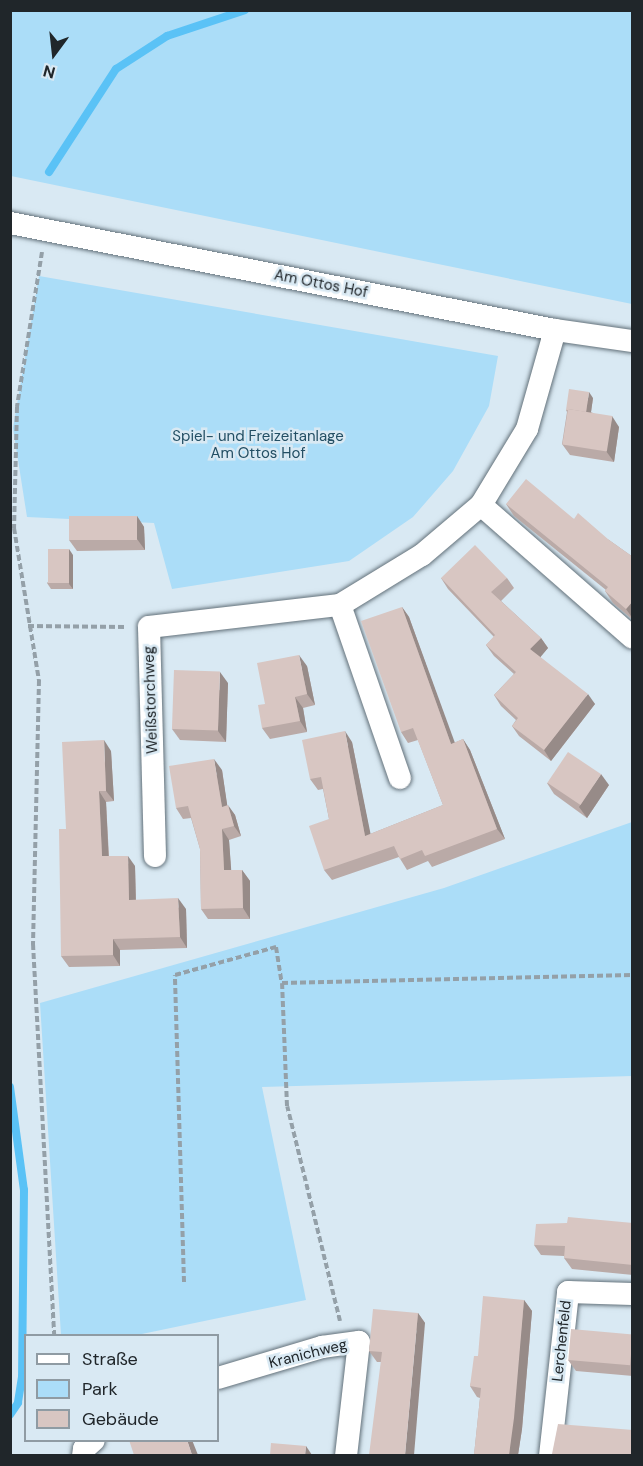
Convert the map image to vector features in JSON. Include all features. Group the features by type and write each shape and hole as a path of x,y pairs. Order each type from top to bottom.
{"street":[{"name":"Am Ottos Hof","path":"10,224 555,330 633,341"},
{"name":"Weißstorchweg","path":"155,856 149,627 340,604 422,555 481,505 527,429 555,330"},
{"path":"481,505 633,637"},
{"path":"340,604 400,778"},
{"name":"Lerchenfeld","path":"550,1455 568,1292 633,1294"},
{"name":"Kranichweg","path":"219,1378 322,1347 358,1342 346,1455"},
{"path":"83,1455 93,1442"}],"path":[{"path":"46,230 17,407 14,528 27,626 39,680 33,944 54,1334"},
{"path":"27,626 149,627"},
{"path":"184,1282 175,975 276,947 282,982 287,1106 331,1272 339,1319 358,1342"},
{"path":"282,982 633,975"}],"green space":[{"path":"11,10 632,11 632,304 11,176"},
{"name":"Spiel- und Freizeitanlage Am Ottos Hof","path":"39,276 498,356 489,406 453,471 413,517 349,561 172,589 154,523 27,517 13,428"},
{"path":"632,822 632,1076 262,1087 306,1300 142,1334 61,1334 40,1003 444,888"}],"building":[{"path":"569,389 589,392 586,412 566,410"},
{"path":"568,409 612,416 607,452 562,445"},
{"path":"526,479 574,519 578,513 633,557 633,601 626,609 605,591 608,587 506,504"},
{"path":"69,516 137,516 137,540 69,540"},
{"path":"475,545 507,578 491,592 541,638 530,649 588,694 544,750 512,726 518,718 494,695 516,672 486,645 495,635 441,578"},
{"path":"48,549 69,549 69,583 48,583"},
{"path":"402,607 451,744 463,739 497,829 425,856 422,850 400,859 394,846 324,870 309,826 329,819 321,777 310,779 302,740 345,731 365,836 443,805 413,728 401,732 361,621"},
{"path":"299,655 307,694 295,697 300,721 262,728 258,705 265,704 257,663"},
{"path":"174,670 220,672 218,731 172,729"},
{"path":"104,740 106,791 99,791 102,856 128,856 129,900 178,898 180,937 113,939 113,955 61,956 59,829 66,829 62,742"},
{"path":"568,752 601,774 580,805 547,783"},
{"path":"214,759 222,807 228,805 234,826 222,829 224,870 242,870 243,908 201,909 200,849 188,806 176,808 169,766"},
{"path":"568,1217 633,1223 633,1265 564,1258 565,1246 534,1245 536,1224 567,1223"},
{"path":"483,1296 524,1300 509,1455 474,1455 481,1388 470,1386 474,1356 478,1356"},
{"path":"373,1309 418,1313 405,1455 369,1455 382,1352 369,1351"},
{"path":"571,1329 632,1334 630,1365 568,1360"},
{"path":"558,1424 633,1430 633,1455 552,1454"},
{"path":"130,1442 188,1442 192,1455 134,1455"},
{"path":"271,1443 306,1446 305,1455 270,1455"}],"waterway":[{"path":"49,172 116,69 167,36 245,10"},
{"path":"10,1087 24,1190 22,1377 18,1403 10,1415"}]}
